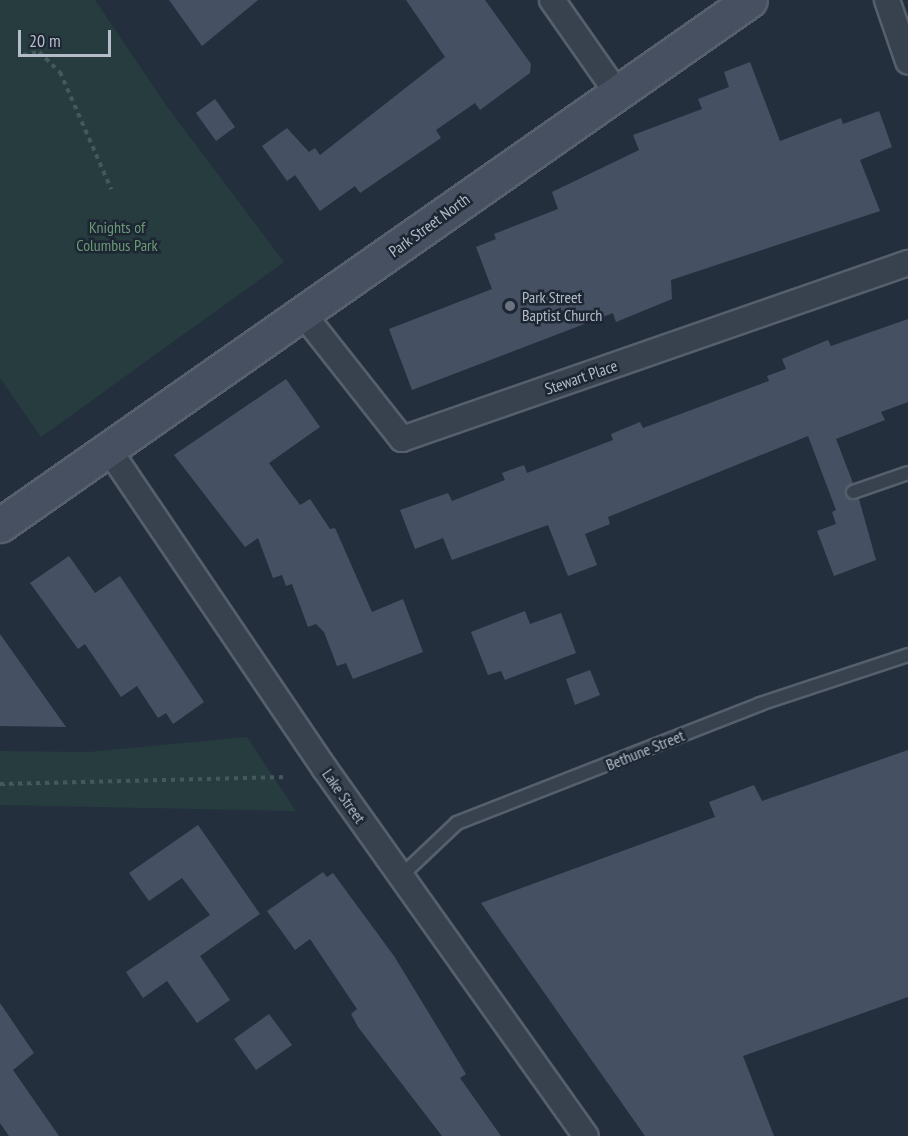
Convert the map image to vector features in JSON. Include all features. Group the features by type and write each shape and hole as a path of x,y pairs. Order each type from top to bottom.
{"main road":[{"name":"Park Street North","path":"0,525 304,315 615,90 750,0"}],"street":[{"path":"552,0 615,90"},
{"path":"887,0 908,61"},
{"name":"Stewart Place","path":"304,315 402,439 908,263"},
{"name":"Lake Street","path":"109,450 401,876 586,1136"}],"lane":[{"path":"853,492 908,473"},
{"name":"Bethune Street","path":"401,876 457,823 760,704 908,655"}],"path":[{"path":"23,55 39,52 60,72 111,189"},
{"path":"0,784 286,777"}],"green space":[{"name":"Knights of Columbus Park","path":"0,0 95,0 168,108 284,262 41,437 0,378"},
{"path":"247,737 296,811 0,805 0,751 88,752"}],"building":[{"path":"169,0 258,0 202,46"},
{"path":"406,0 485,0 531,64 530,73 480,110 475,103 436,130 441,138 360,193 355,186 320,211 295,175 287,181 262,146 287,128 309,152 315,148 320,155 445,57"},
{"path":"750,62 780,141 841,118 843,124 879,111 892,147 860,160 880,211 671,280 672,299 616,322 613,313 412,390 389,329 492,289 476,247 496,239 494,234 558,209 552,192 639,150 633,135 702,109 698,99 729,87 724,72"},
{"path":"215,99 235,127 216,141 196,113"},
{"path":"908,319 908,402 881,412 885,420 836,439 853,483 845,494 859,499 876,560 834,576 817,531 836,524 832,512 836,510 808,436 608,517 610,524 585,534 597,565 568,576 548,525 452,560 443,538 415,549 400,510 448,493 452,501 505,480 502,473 524,465 527,473 613,440 611,434 640,422 643,428 769,381 767,376 786,369 782,359 828,340 831,346"},
{"path":"286,379 320,427 269,463 300,505 310,499 330,529 335,528 372,612 403,599 423,652 353,679 346,663 337,666 324,632 316,624 308,627 292,584 286,586 282,575 273,578 258,538 245,547 174,455"},
{"path":"69,556 95,593 120,576 204,702 173,724 166,713 158,718 137,686 121,697 85,644 78,649 30,583"},
{"path":"525,611 530,624 561,613 576,653 505,680 501,671 488,675 471,632"},
{"path":"0,634 66,727 0,726"},
{"path":"590,670 600,695 575,705 566,679"},
{"path":"908,750 908,997 743,1056 774,1136 645,1136 481,903 715,817 709,802 754,785 762,801"},
{"path":"198,825 260,914 200,956 230,1000 197,1023 167,981 143,998 126,972 210,915 182,878 149,901 129,873"},
{"path":"323,872 327,877 333,873 394,956 466,1074 460,1078 501,1136 442,1136 358,1027 351,1014 357,1009 310,939 295,950 267,911"},
{"path":"0,1003 34,1053 13,1070 59,1136 9,1136 0,1123"},
{"path":"269,1014 292,1045 256,1070 234,1039"}],"place":[{"name":"Park Street Baptist Church","path":"510,306"}]}
